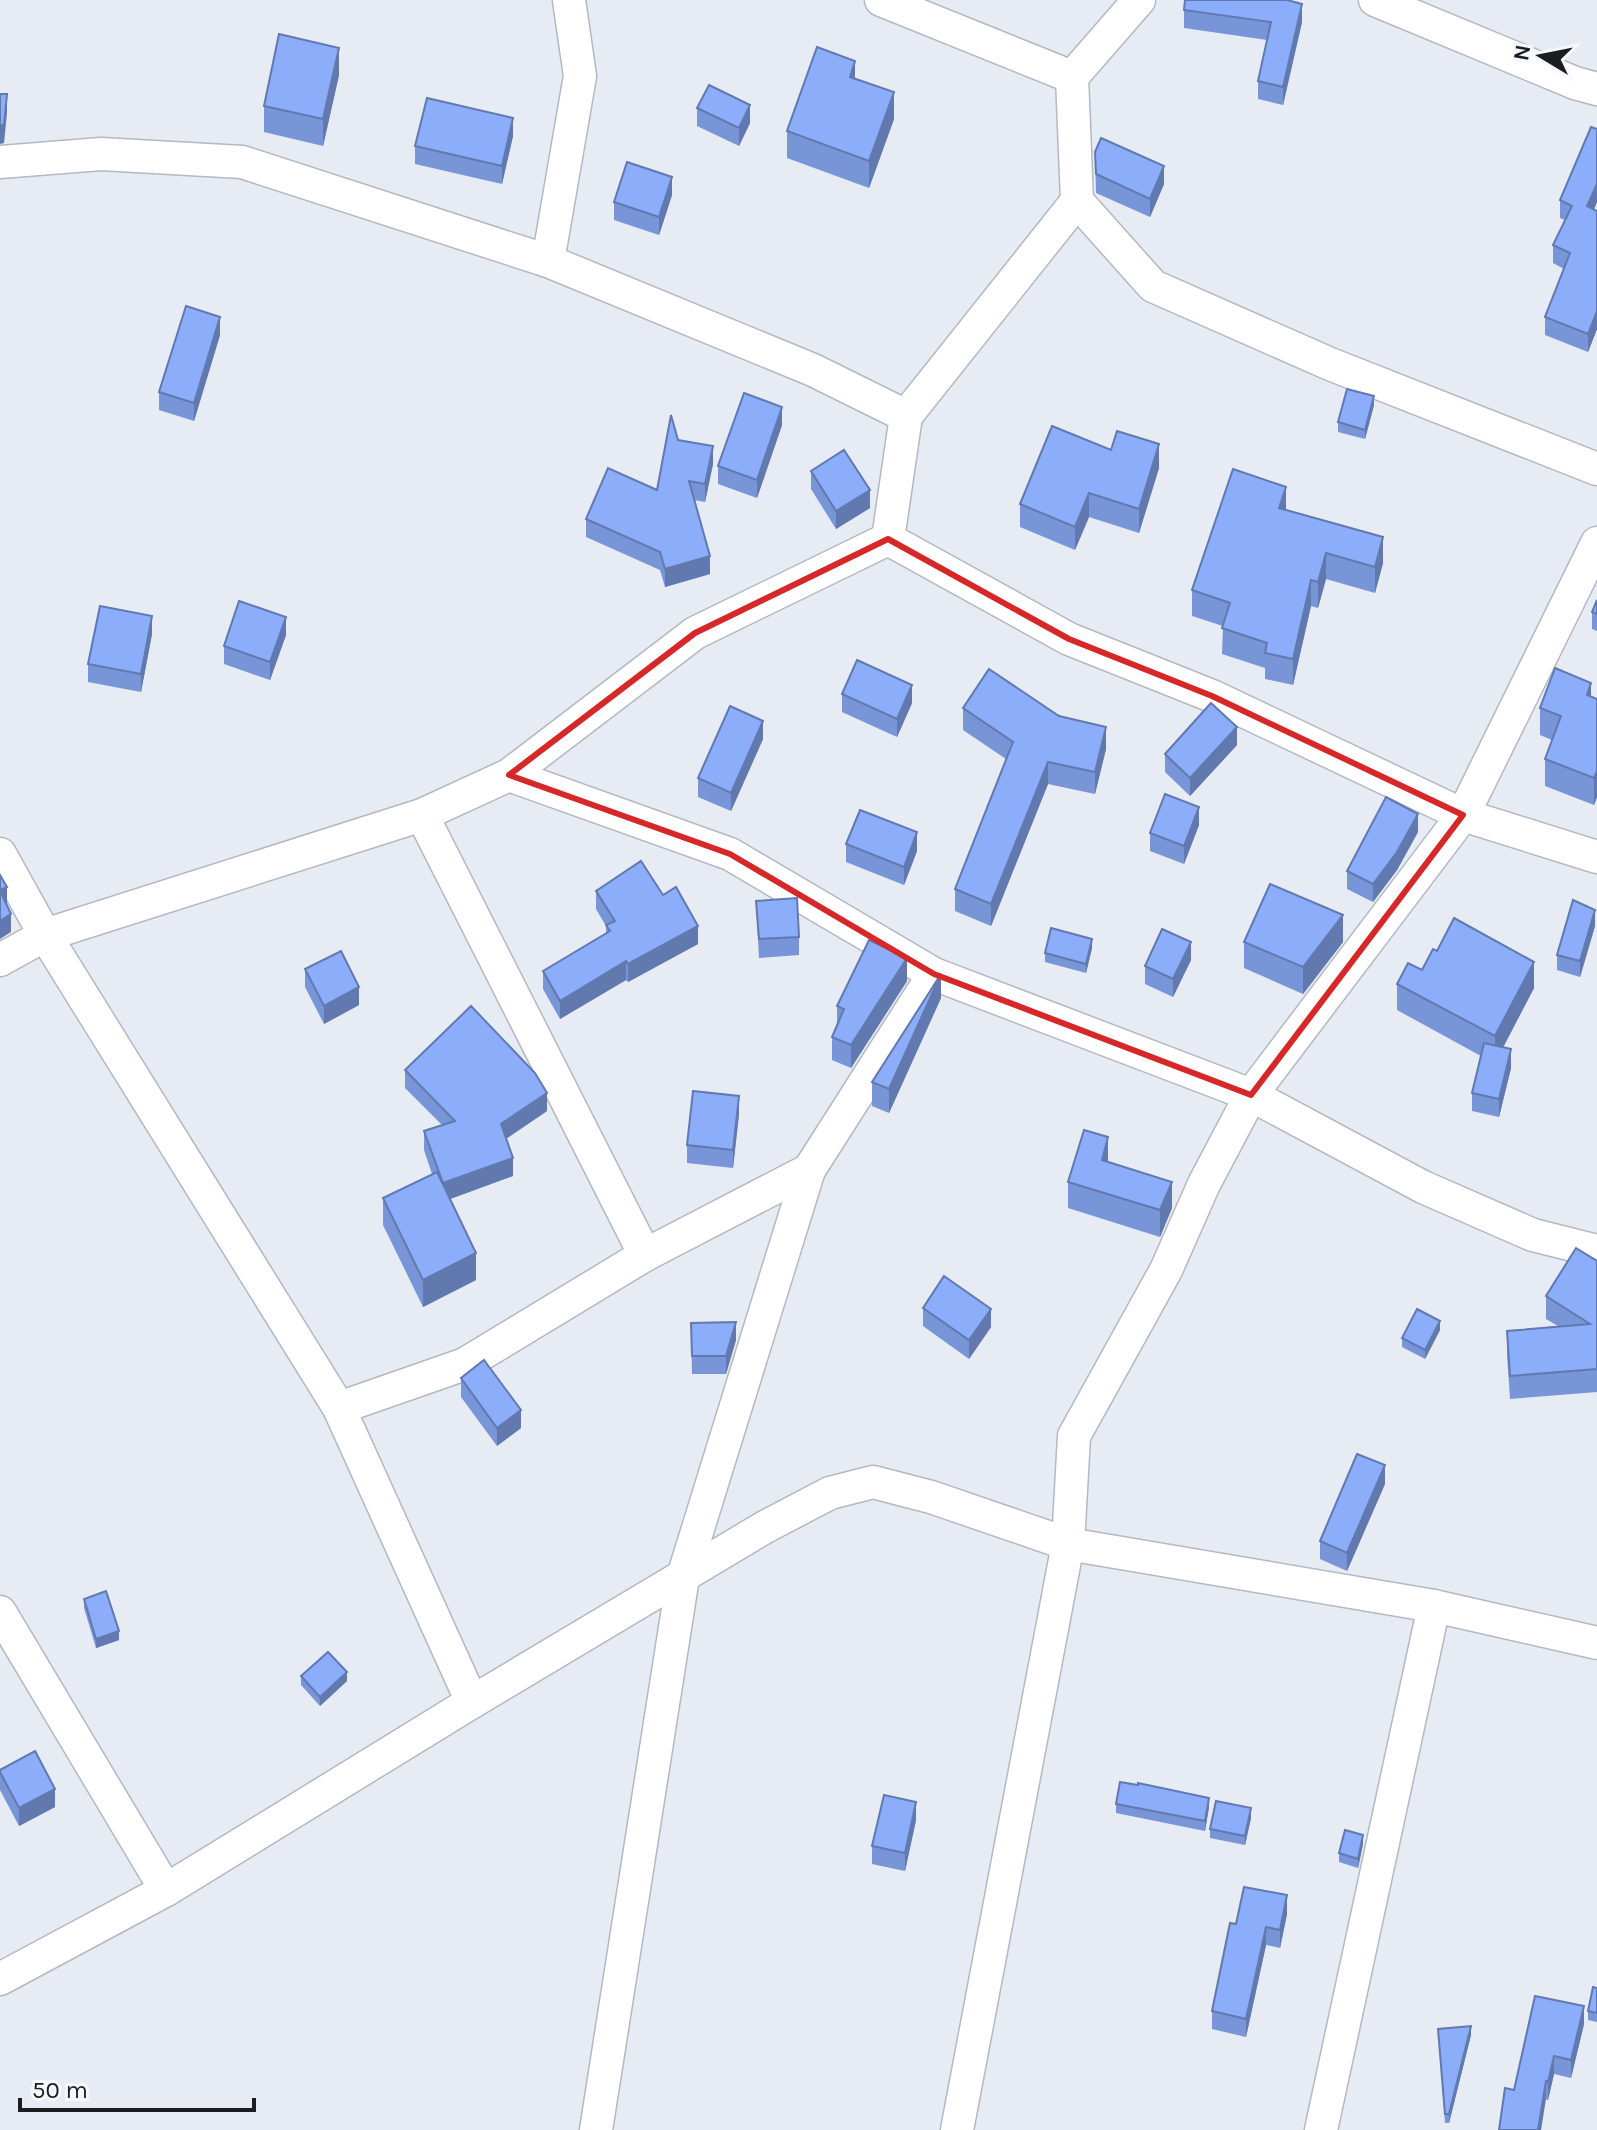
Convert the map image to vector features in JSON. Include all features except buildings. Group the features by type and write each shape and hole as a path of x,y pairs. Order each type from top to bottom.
{"street":[{"path":"548,261 580,76 569,0"},
{"path":"881,0 1072,77"},
{"path":"1139,0 1072,77 1077,201 1153,286 1330,364 1597,469"},
{"path":"1375,0 1575,83 1597,89"},
{"path":"0,162 101,154 242,162 548,261 813,370 906,416"},
{"path":"888,539 906,416 1077,201"},
{"path":"0,960 45,935 422,815 509,775 695,633 888,539"},
{"path":"888,539 1069,639 1212,696 1463,815 1597,857"},
{"path":"957,2130 1068,1544 1074,1436 1166,1270 1204,1184 1251,1095 1463,815 1597,543"},
{"path":"509,775 730,854 934,974 1251,1095 1423,1187 1533,1235 1597,1251"},
{"path":"422,815 645,1255"},
{"path":"0,854 45,935 339,1408 472,1702"},
{"path":"596,2130 683,1577 809,1170 934,974"},
{"path":"339,1408 465,1364 645,1255 809,1170"},
{"path":"0,1979 166,1890 765,1527 830,1493 873,1482 931,1497 1068,1544 1434,1606 1597,1643"},
{"path":"1321,2130 1434,1606"},
{"path":"0,1612 166,1890"}],"highlighted area":[{"path":"888,539 1069,639 1212,696 1463,815 1251,1095 934,974 730,854 509,775 695,633"}]}
